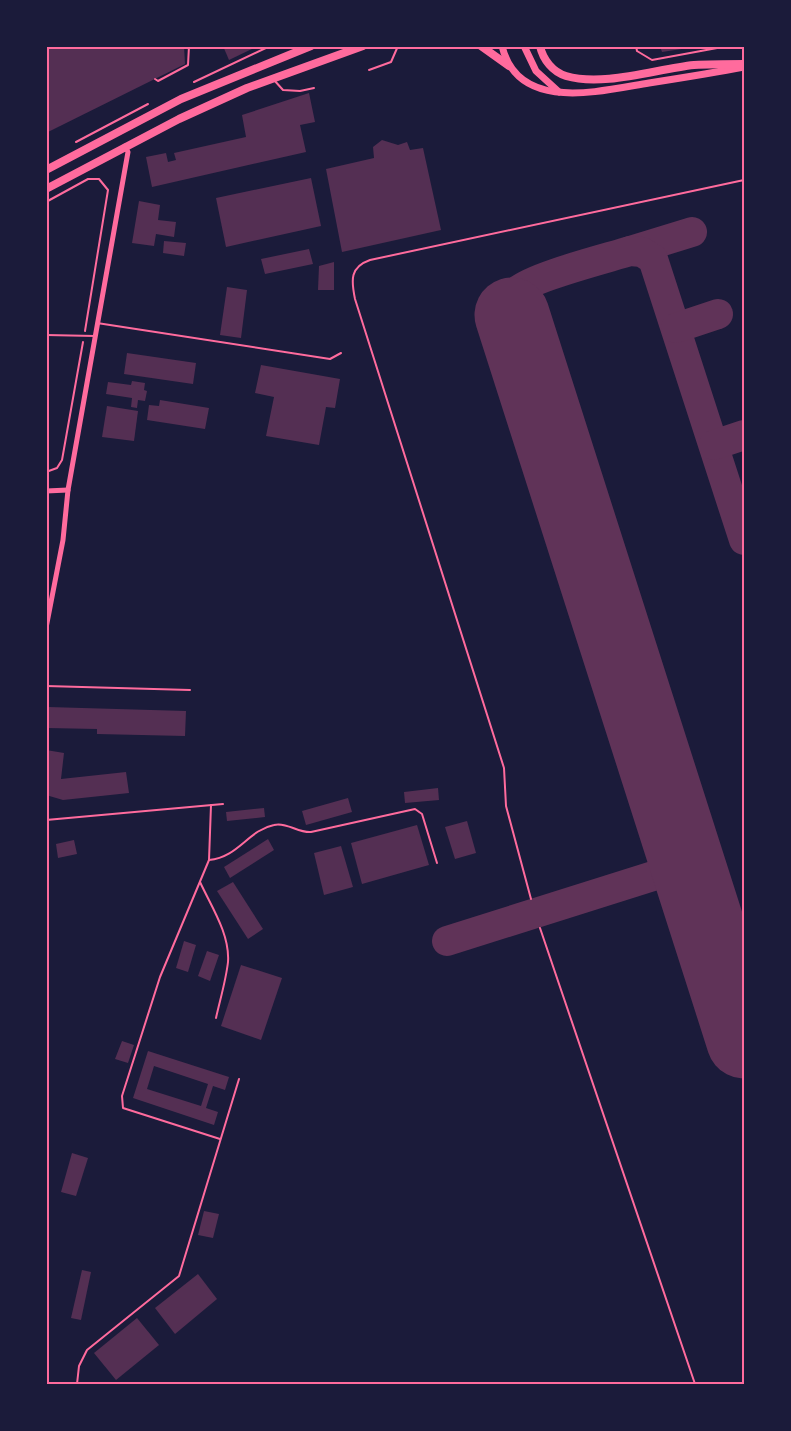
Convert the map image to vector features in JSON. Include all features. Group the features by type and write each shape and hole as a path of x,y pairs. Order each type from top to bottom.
{"main road":[{"path":"46,170 181,99 311,46"},
{"path":"46,189 179,119 272,78 363,46"},
{"path":"481,46 509,66"},
{"path":"540,46 546,61 554,70 578,78 620,76 695,65 744,66"}],"street":[{"path":"502,46 509,66 521,81 561,93 593,92 744,66"},
{"path":"524,46 536,71 561,93"},
{"path":"46,628 63,540 68,490 128,152 125,146"},
{"path":"46,491 68,490"}],"lane":[{"path":"155,79 158,81 188,65 189,46"},
{"path":"369,70 391,62 398,46"},
{"path":"636,46 637,51 652,60 728,46"},
{"path":"272,78 283,90 300,91 314,88"},
{"path":"531,899 506,806 504,768 355,299 353,273 359,265 370,260 744,180"},
{"path":"97,323 330,359 341,353"},
{"path":"46,335 95,336"},
{"path":"46,686 190,690"},
{"path":"46,820 224,804"},
{"path":"211,805 208,860 160,977 122,1096 123,1108 220,1139"},
{"path":"208,860 228,856 263,829 277,824 303,832 311,832 415,809 422,814 437,863"},
{"path":"200,882 224,935 227,948 228,962 216,1018"},
{"path":"540,928 695,1384"},
{"path":"77,1384 79,1366 87,1350 179,1276 239,1078"}],"path":[{"path":"46,202 88,179 103,181 108,190 62,460 57,468 46,472"}],"building":[{"path":"46,46 184,46 185,64 46,133"},
{"path":"223,46 258,46 229,60"},
{"path":"660,46 688,46 688,48 662,52"},
{"path":"309,93 315,122 300,125 306,152 152,187 146,157 166,153 168,162 176,160 174,153 246,137 242,115"},
{"path":"382,140 398,145 407,142 410,150 423,148 441,230 342,252 326,169 374,158 373,147"},
{"path":"311,178 321,226 226,247 216,198"},
{"path":"139,201 160,205 158,220 176,222 174,237 156,234 154,246 132,243"},
{"path":"164,241 186,243 184,256 163,253"},
{"path":"309,249 313,264 265,274 261,259"},
{"path":"334,262 334,290 318,290 319,266"},
{"path":"227,287 247,290 241,338 220,335"},
{"path":"127,353 196,363 193,384 124,374"},
{"path":"261,365 340,379 335,408 326,407 319,445 266,436 274,397 255,393"},
{"path":"132,381 145,383 144,390 147,391 145,401 138,400 137,408 131,407 132,398 106,394 108,382 131,385"},
{"path":"160,400 209,408 205,429 147,420 149,405 159,406"},
{"path":"107,406 138,411 134,441 102,437"},
{"path":"48,707 186,711 185,736 97,734 97,729 47,728"},
{"path":"46,750 64,753 61,779 126,772 129,793 63,800 46,795"},
{"path":"438,788 439,800 405,803 404,792"},
{"path":"348,798 352,812 306,825 302,811"},
{"path":"264,808 265,817 227,821 226,812"},
{"path":"467,821 476,853 455,859 445,827"},
{"path":"417,825 429,865 362,884 351,843"},
{"path":"268,839 274,850 230,878 224,867"},
{"path":"74,840 77,854 58,858 56,844"},
{"path":"341,846 353,887 324,895 314,853"},
{"path":"233,882 263,929 248,939 217,891"},
{"path":"184,941 196,945 188,972 176,968"},
{"path":"207,951 219,955 210,981 198,976"},
{"path":"241,965 282,978 261,1040 221,1026"},
{"path":"122,1041 134,1045 128,1063 115,1059"},
{"path":"148,1051 229,1077 225,1090 213,1086 206,1108 218,1112 214,1125 133,1098","holes":["154,1066 208,1084 201,1106 147,1089"]},
{"path":"72,1153 88,1158 76,1196 61,1192"},
{"path":"204,1211 219,1214 213,1238 198,1235"},
{"path":"82,1270 91,1272 81,1320 71,1318"},
{"path":"198,1274 217,1299 175,1334 155,1308"},
{"path":"137,1318 159,1345 116,1380 94,1353"}],"taxiway":[{"path":"630,251 692,232"},
{"path":"512,315 510,304 515,293 535,281 630,251 642,252 653,259 744,540"},
{"path":"676,328 718,314"},
{"path":"714,445 744,435"},
{"path":"447,941 688,865"}],"runway":[{"path":"512,315 744,1041"}]}
